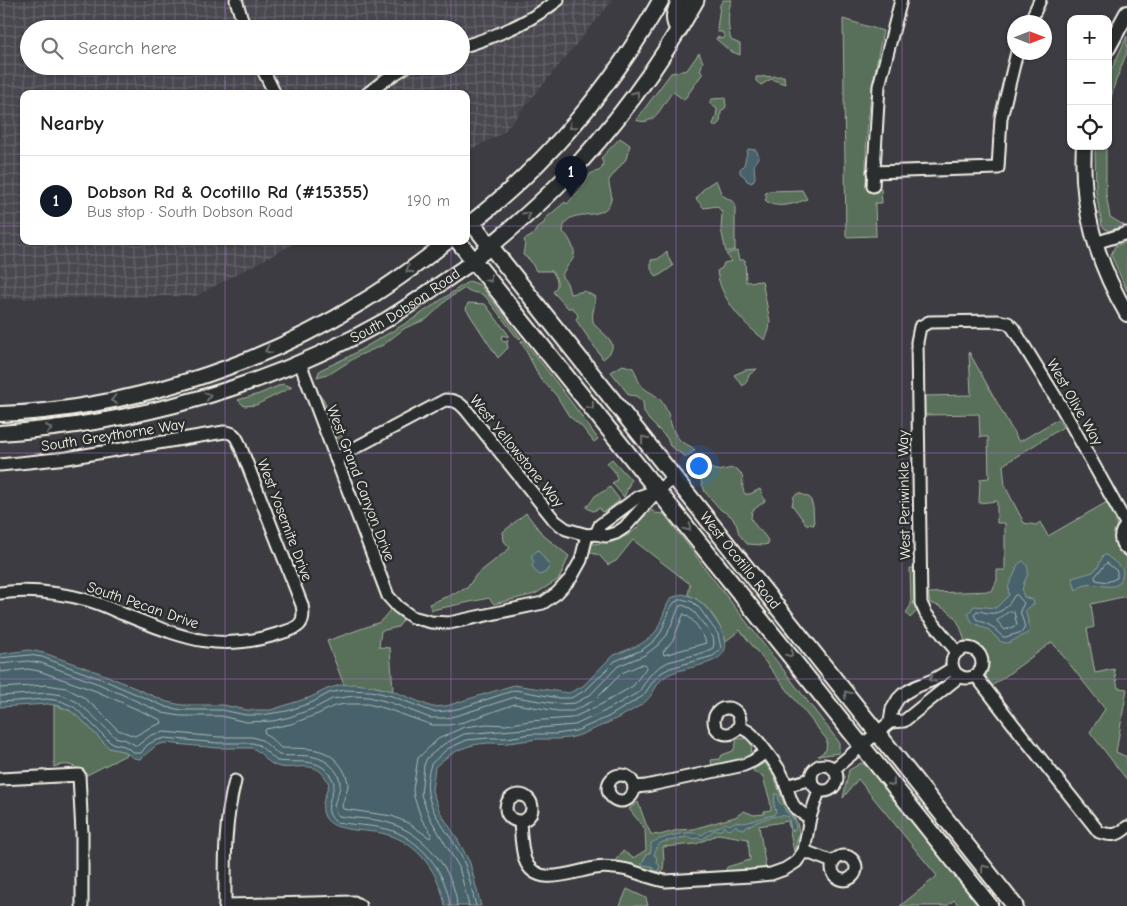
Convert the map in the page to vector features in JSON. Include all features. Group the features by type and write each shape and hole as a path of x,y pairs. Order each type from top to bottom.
{"main road":[{"path":"470,219 548,153 590,105 644,30 661,0"},
{"path":"679,30 674,24 674,17 680,0"},
{"name":"South Dobson Road","path":"474,260 536,206 584,158 633,98 679,30 696,0"},
{"name":"West Ocotillo Road","path":"470,223 1015,906"},
{"name":"West Ocotillo Road","path":"461,245 990,906"}],"street":[{"path":"236,0 242,20"},
{"path":"470,44 494,36 524,22 558,0"},
{"path":"873,186 879,86 901,0"},
{"path":"1033,15 1040,0"},
{"path":"1112,41 1127,13"},
{"path":"873,172 998,168 1001,118 1015,60"},
{"path":"266,75 273,90"},
{"path":"373,90 394,75"},
{"path":"1084,150 1086,199 1095,243 1108,276 1127,314"},
{"path":"1095,243 1127,233"},
{"name":"South Dobson Road","path":"0,414 44,411 100,403 158,390 229,367 298,337 361,303 423,261 443,245"},
{"name":"South Dobson Road","path":"0,433 66,427 144,412 215,394 251,382 300,362 386,319 474,260"},
{"name":"West Periwinkle Way","path":"957,652 926,614 921,603 917,342 920,327 929,322 998,321 1008,323"},
{"name":"West Olive Way","path":"1008,323 1014,328 1061,406 1127,525 1120,536 1122,544 1127,549"},
{"name":"West Grand Canyon Drive","path":"300,362 388,596 400,609 412,617 449,623 543,603 558,593 571,578 592,534"},
{"name":"West Yellowstone Way","path":"336,458 445,400 455,400 468,411 555,521 566,529 592,534"},
{"name":"South Greythorne Way","path":"0,465 59,459 230,432"},
{"name":"West Yosemite Drive","path":"230,432 239,443 302,605 304,613 302,622"},
{"path":"592,534 606,536 616,533 625,527 658,490 674,478"},
{"path":"592,534 600,525 638,496 658,490"},
{"path":"614,515 625,527"},
{"name":"South Pecan Drive","path":"0,593 29,592 88,600 166,631 212,642 233,644 258,640 295,628 302,622"},
{"path":"890,722 892,710 898,699 915,687 956,672 968,678 976,676 982,668 979,654 971,648 961,649 957,652 952,659 956,672"},
{"path":"834,769 890,722 904,721 956,672"},
{"path":"976,676 1099,832 1109,835 1120,834 1127,827"},
{"path":"738,727 750,732 782,775 794,807 800,813 810,817"},
{"path":"634,787 744,765 766,752"},
{"path":"819,765 827,765 834,769 837,777 835,786 828,791 819,791 813,786 810,779 812,771 819,765"},
{"path":"0,779 79,775 82,833 82,906"},
{"path":"786,786 810,779"},
{"path":"236,781 229,807 226,835 225,905 354,902 360,906"},
{"path":"520,822 525,862 538,874 546,877 560,876 595,868 625,869 655,880 666,881 771,874 785,869 796,862 804,851 810,817 819,791"},
{"path":"804,851 833,862"}],"shaded area":[{"path":"0,0 613,0 503,133 470,150 470,90 20,90 20,245 292,245 196,296 0,299"}],"green space":[{"path":"723,0 732,0 729,14 729,31 731,40 740,44 740,55 730,51 716,39 717,37 723,39 725,37 717,29 720,5"},
{"path":"843,19 883,31 872,90 866,149 867,189 881,189 882,203 875,203 876,236 846,237"},
{"path":"1127,36 1127,52 1112,94 1112,68"},
{"path":"699,53 703,62 700,71 703,73 684,100 673,92 654,118 643,122 636,120 671,73 687,70"},
{"path":"784,76 785,84 771,79 761,85 756,81 756,77"},
{"path":"725,98 726,107 721,112 720,122 715,127 713,124 717,109 709,103 712,99"},
{"path":"620,138 630,145 626,159 609,180 611,200 607,208 601,212 570,218 565,223 563,232 572,245 574,255 562,277 567,283 570,294 585,291 595,297 593,321 609,338 612,348 610,353 603,359 576,320 578,315 573,308 568,308 553,292 557,282 552,271 536,271 530,260 523,255 524,240 533,235 546,218 565,202 567,204 585,184 590,174 600,170 603,163 601,158"},
{"path":"1095,150 1106,150 1106,194 1110,217 1125,226 1108,231 1102,226 1096,192"},
{"path":"716,180 722,195 735,203 735,250 726,252 721,229 722,212 717,206 704,208 696,199 705,187"},
{"path":"802,190 807,199 797,203 774,205 765,200 767,197 765,194 768,191"},
{"path":"1127,242 1127,291 1111,255 1115,246"},
{"path":"667,251 673,266 657,277 651,269 651,260 658,259"},
{"path":"737,251 739,260 745,260 746,282 762,281 770,321 765,340 734,310 719,281 717,271 722,268 724,263 732,261 726,254"},
{"path":"469,281 478,284 484,290 520,339 485,296 465,288 449,298 427,319 405,328 383,345 358,356 331,373 317,377 320,370 348,357 413,319"},
{"path":"468,303 485,304 508,334 508,337 503,335 501,338 504,342 508,340 508,348 498,358 466,309"},
{"path":"523,340 598,439 594,442 582,427 569,416 556,395 540,378 521,341"},
{"path":"969,352 1019,442 1058,419 1063,427 1003,465 1005,486 1024,523 1036,525 1040,522 1048,536 1107,502 1112,509 1116,523 1116,546 1127,557 1127,596 1091,604 1094,627 1087,629 1095,673 1114,669 1118,688 1127,689 1116,752 1127,757 1127,780 1090,732 1105,709 1052,642 992,686 986,677 987,659 981,648 965,642 957,621 950,612 930,603 928,593 992,591 997,580 997,570 1005,570 1005,523 997,523 997,501 979,503 980,479 989,478 988,437 980,437 979,414 924,415 924,396 971,395"},
{"path":"623,365 633,368 642,386 662,402 676,435 682,442 695,450 686,457 670,446 667,438 649,420 644,412 643,402 636,396 629,395 611,372"},
{"path":"757,369 749,375 743,386 734,375 745,370"},
{"path":"283,384 292,387 256,405 244,406 238,400 259,394"},
{"path":"319,396 323,398 332,416 333,424 344,441 334,436"},
{"path":"612,459 631,480 624,497 612,483 617,480 615,472 607,463"},
{"path":"703,460 714,469 731,468 739,471 745,494 750,494 760,489 765,501 752,511 751,518 768,541 768,544 747,544 739,534 736,523 731,516 721,510 705,492 696,467"},
{"path":"610,487 620,500 602,512 600,508 593,511 587,508 595,496"},
{"path":"799,493 810,498 813,507 814,525 806,524 792,505 794,496"},
{"path":"652,510 655,513 664,514 839,742 839,753 818,756 826,750 827,740 740,630 726,641 720,627 706,607 688,595 690,584 633,540 616,561 608,565 599,555 588,552 592,544 612,542 630,534 638,527 642,518"},
{"path":"526,513 543,535 569,556 559,579 535,594 494,604 489,598 432,610 429,604 467,588 476,575 510,548 504,541 503,532"},
{"path":"910,568 914,568 914,598 918,610 910,618 906,613 911,605"},
{"path":"391,609 403,620 398,627 381,631 379,647 390,648 393,691 371,686 344,685 327,641 380,622"},
{"path":"54,705 71,711 109,748 128,754 85,776 78,769 71,766 54,767"},
{"path":"746,738 752,744 751,755 739,760 712,766 711,760 720,759 722,755 733,751 736,739"},
{"path":"765,763 774,776 784,804 797,822 799,833 794,852 788,821 759,826 766,869 725,872 727,867 750,860 748,839 719,834 696,844 663,847 662,876 633,864 614,862 623,851 633,858 646,850 645,829 629,809 638,802 651,834 660,835 678,830 693,829 735,817 744,811 754,815 764,814 764,811 771,810 763,776 754,772 753,769"},
{"path":"861,763 871,767 981,906 959,906 954,900 947,906 900,906 937,876 858,779 843,798 849,770"},
{"path":"627,889 646,898 648,906 620,906"}],"water":[{"path":"748,149 756,150 759,156 754,164 755,178 752,183 747,181 740,173"},
{"path":"538,550 550,566 546,572 540,575 532,565 534,562 531,556"},
{"path":"1103,555 1106,555 1121,567 1123,571 1118,583 1114,586 1086,585 1076,590 1072,578 1093,572 1098,567"},
{"path":"1023,561 1028,570 1023,586 1024,597 1033,600 1034,604 1025,610 1030,628 1028,633 1008,643 1001,642 989,630 972,622 968,614 974,606 996,608 1009,595 1009,584 1018,565"},
{"path":"682,594 699,601 718,624 725,637 725,648 722,655 705,664 667,675 642,704 615,719 575,737 473,745 453,753 435,767 432,791 440,812 470,863 481,906 445,906 433,871 426,861 408,844 378,832 352,830 329,822 323,813 323,809 329,784 324,775 311,767 289,768 274,765 252,748 218,748 165,743 157,745 140,759 134,758 123,751 109,748 71,711 60,706 48,704 0,707 0,654 29,650 44,653 103,674 167,702 182,705 223,705 247,710 271,710 311,697 327,689 340,685 355,684 393,691 432,707 446,706 514,685 569,693 583,686 612,656 639,645 651,637 657,630 671,598"},
{"path":"775,794 778,794 779,802 792,817 796,827 794,831 791,830 789,817 784,816 766,819 743,829 736,825 730,830 724,826 721,830 714,830 703,839 686,837 661,843 654,855 660,866 658,871 655,871 651,866 642,865 647,854 651,852 651,843 669,836 684,833 702,835 725,824 745,823 774,815 776,811 774,805"}],"place":[{"name":"Dobson Rd & Ocotillo Rd (#15355)","path":"571,197"}]}
